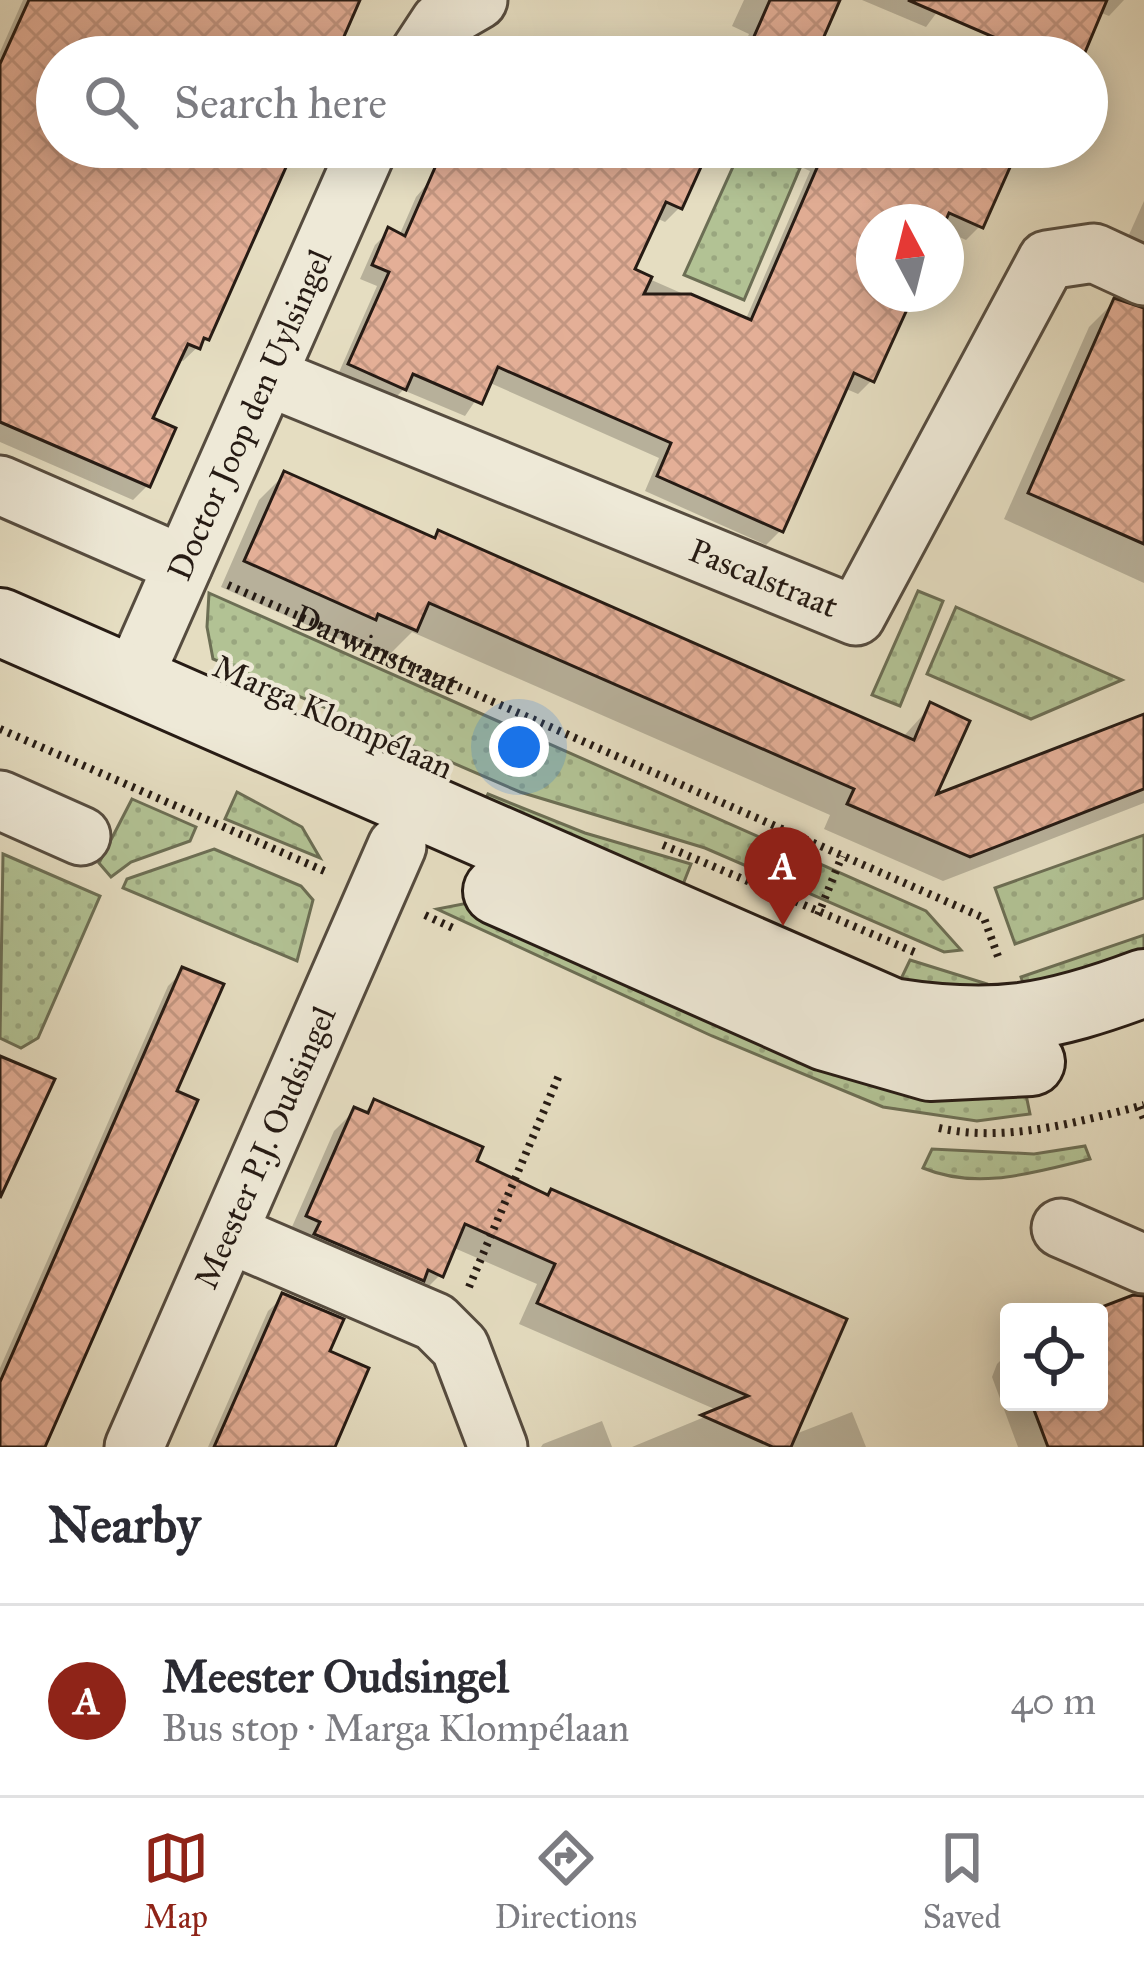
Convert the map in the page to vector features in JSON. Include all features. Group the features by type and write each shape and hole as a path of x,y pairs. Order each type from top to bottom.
{"street":[{"path":"431,36 440,22 478,0"},
{"name":"Doctor Joop den Uylsingel","path":"123,701 359,168"},
{"name":"Pascalstraat","path":"268,377 856,616 1047,260 1094,253 1144,276"},
{"path":"0,484 183,566"},
{"name":"Marga Klompélaan","path":"0,622 123,701 406,826 826,1037 930,1067 1035,1062 1144,1032"},
{"name":"Marga Klompélaan","path":"0,671 123,701"},
{"path":"0,800 81,836"},
{"name":"Marga Klompélaan","path":"406,826 892,1012 962,1023 1020,1021 1144,983"},
{"name":"Meester P.J. Oudsingel","path":"134,1447 406,826"},
{"path":"1061,1228 1144,1264"},
{"path":"230,1234 435,1322 460,1348 498,1447"}],"path":[{"name":"Darwinstraat","path":"183,566 984,918 1003,971"},
{"path":"646,840 691,853 933,960"},
{"path":"814,924 842,856"},
{"path":"986,970 1019,967"},
{"path":"448,1336 560,1073"},
{"path":"1057,1126 1142,1106 1144,1119"}],"green space":[{"path":"732,168 800,168 744,300 684,275"},
{"path":"918,591 943,601 900,706 872,695"},
{"path":"209,593 926,911 961,950 944,952 705,848 520,792 213,659 207,627"},
{"path":"956,607 1122,680 1031,719 927,674"},
{"path":"237,792 302,827 320,858 225,819"},
{"path":"488,794 585,833 691,864 682,887 475,820"},
{"path":"132,799 196,827 190,841 131,862 111,877 99,863"},
{"path":"1144,835 1144,898 1015,944 995,888"},
{"path":"214,849 301,886 313,900 297,961 123,888 127,879"},
{"path":"3,854 100,896 38,1038 21,1048 0,1038"},
{"path":"468,903 1024,1085 1030,1114 977,1121 883,1107 712,1036 437,909"},
{"path":"1144,935 1144,971 1031,1007 1021,977"},
{"path":"910,960 987,984 992,1008 899,983"},
{"path":"1085,1146 1090,1159 1006,1177 965,1178 923,1168 932,1149 1034,1154"}],"building":[{"path":"29,0 360,0 344,36 36,36 36,168 286,168 209,340 204,338 200,349 188,344 153,418 176,428 150,487 0,422 0,64"},
{"path":"770,0 840,0 824,36 754,36"},
{"path":"908,0 1107,0 1092,36 991,36"},
{"path":"435,168 701,168 682,209 666,202 635,269 652,277 644,294 691,294 751,320 817,168 1010,168 983,228 964,220 964,204 856,204 856,312 906,312 874,382 854,373 783,532 657,476 671,443 498,367 482,404 413,374 406,390 348,364 389,272 372,265 388,227 405,236"},
{"path":"1114,298 1144,308 1144,544 1028,493"},
{"path":"284,471 435,538 438,530 914,740 930,702 970,721 937,794 1144,714 1144,789 970,857 847,804 854,789 429,603 417,631 378,614 376,620 244,561"},
{"path":"182,967 224,984 177,1091 198,1100 45,1447 0,1447 0,1382"},
{"path":"0,1056 55,1079 0,1198"},
{"path":"374,1099 483,1147 477,1161 548,1195 551,1189 847,1319 791,1447 773,1447 701,1415 748,1396 537,1303 555,1264 465,1224 443,1277 428,1270 424,1281 314,1234 320,1222 306,1216 354,1107 368,1113"},
{"path":"282,1293 344,1319 330,1351 369,1368 335,1447 214,1447"},
{"path":"1144,1296 1144,1447 1048,1447 1034,1411 1108,1411 1108,1305"}],"place":[{"name":"Meester Oudsingel","path":"783,926"}]}
